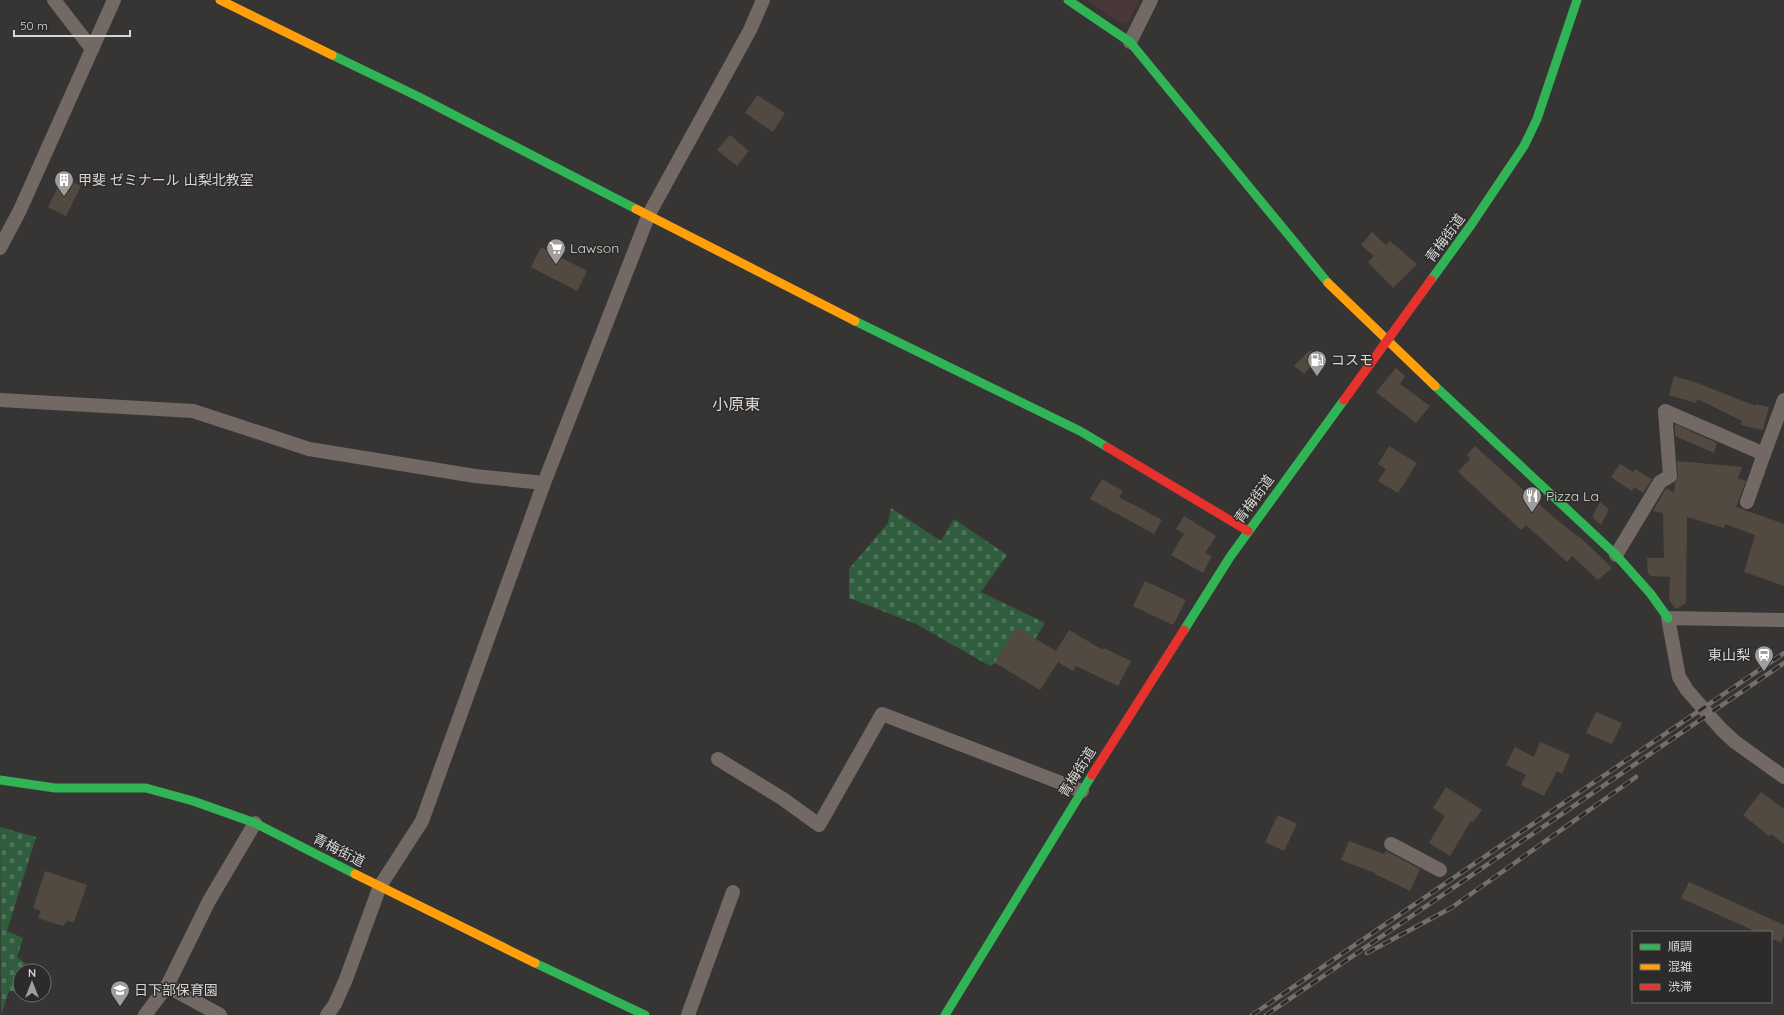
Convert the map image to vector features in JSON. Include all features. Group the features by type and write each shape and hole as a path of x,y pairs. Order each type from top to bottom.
{"street":[{"path":"54,0 92,49"},
{"path":"0,248 20,210 114,0"},
{"path":"220,0 419,97 649,214 899,344 1080,431 1248,531"},
{"path":"327,1015 346,979 380,886 422,822 544,483 649,214 750,30 763,0"},
{"path":"1068,0 1130,42 1330,285 1387,341 1616,555 1650,593 1668,618 1679,677 1687,690 1721,729 1735,742 1784,777"},
{"path":"1130,42 1151,0"},
{"name":"青梅街道","path":"945,1015 1082,791 1248,531 1471,225 1524,146 1537,119 1577,0"},
{"path":"0,400 193,411 309,449 475,476 544,483"},
{"path":"1747,502 1784,400"},
{"path":"1616,555 1660,482 1670,476 1665,411 1764,454"},
{"path":"1668,618 1784,620"},
{"path":"718,759 782,799 819,825 882,714 1082,791"},
{"name":"青梅街道","path":"0,780 55,788 146,788 193,801 255,823 495,944 645,1015"},
{"path":"145,1015 167,986 209,900 255,823"},
{"path":"1391,844 1440,870"},
{"path":"688,1015 733,892"},
{"path":"167,986 220,1015"}],"shaded area":[{"path":"1087,0 1139,0 1129,21 1122,24"}],"green space":[{"path":"891,508 941,541 954,519 1007,555 981,592 1045,623 1035,639 1016,628 995,663 990,666 916,624 849,598 849,569 888,523"},
{"path":"0,827 36,837 7,931 23,938 17,957 25,963 12,963 12,991 9,991 1,1015"}],"building":[{"path":"757,95 785,113 773,132 745,113"},
{"path":"730,135 749,151 737,166 717,150"},
{"name":"甲斐 ゼミナール 山梨北教室","path":"63,177 81,186 66,216 48,207"},
{"path":"1372,232 1386,245 1390,241 1417,264 1393,288 1368,262 1374,256 1361,245"},
{"path":"541,247 587,271 577,291 531,267"},
{"path":"1310,350 1319,357 1304,374 1294,366"},
{"path":"1396,368 1405,376 1400,384 1430,406 1416,423 1376,392"},
{"path":"1674,376 1697,383 1756,406 1756,404 1769,407 1763,430 1741,425 1742,421 1697,399 1696,403 1669,395"},
{"path":"1675,424 1717,443 1714,453 1675,436"},
{"path":"1389,446 1417,463 1398,493 1378,481 1386,469 1378,464"},
{"path":"1475,446 1552,516 1580,537 1612,568 1598,580 1572,556 1567,562 1526,525 1521,530 1458,472 1470,459 1467,455"},
{"path":"1677,461 1742,467 1738,478 1746,481 1736,507 1784,524 1784,586 1744,572 1755,535 1725,524 1724,528 1687,517 1686,603 1676,609 1669,600 1670,577 1651,576 1648,573 1647,558 1664,558 1663,513 1653,511 1666,488 1674,493 1675,483 1678,476"},
{"path":"1620,464 1633,472 1635,469 1652,479 1643,493 1634,487 1632,491 1611,477"},
{"path":"1102,479 1123,491 1119,497 1162,520 1154,534 1090,499"},
{"path":"1600,502 1609,509 1601,525 1592,517"},
{"path":"1184,516 1216,536 1205,553 1212,556 1203,573 1171,555 1184,534 1176,529"},
{"path":"1145,581 1186,600 1173,625 1133,606"},
{"path":"1016,627 1056,651 1069,630 1103,650 1104,648 1131,661 1118,686 1076,666 1073,671 1058,662 1040,690 995,663"},
{"path":"1596,712 1622,723 1612,744 1586,733"},
{"path":"1540,742 1570,755 1562,774 1557,771 1544,796 1521,785 1526,775 1506,765 1515,747 1534,757"},
{"path":"1446,787 1482,810 1473,822 1471,821 1450,856 1429,843 1445,816 1433,808"},
{"path":"1761,792 1784,809 1784,844 1771,834 1769,836 1743,815"},
{"path":"1278,815 1297,824 1284,851 1265,842"},
{"path":"1349,841 1384,854 1386,851 1420,869 1410,891 1375,873 1341,860"},
{"path":"45,871 87,885 74,922 67,921 63,926 38,918 41,911 33,908"},
{"path":"1689,882 1784,925 1784,936 1781,943 1772,938 1772,931 1755,931 1681,898"}],"railway":[{"path":"1252,1015 1784,653"},
{"path":"1266,1015 1784,663"},
{"path":"1367,953 1451,908 1636,777"}],"traffic: fast":[{"path":"1068,0 1130,42 1328,283"},
{"path":"1431,280 1471,225 1524,146 1537,119 1577,0"},
{"path":"332,55 419,97 636,209"},
{"path":"855,321 1080,431 1107,447"},
{"path":"1435,386 1616,555 1650,593 1668,618"},
{"path":"1184,630 1230,557 1344,400"},
{"path":"945,1015 1092,775"},
{"path":"0,780 55,788 146,788 193,801 255,823 355,874"},
{"path":"535,963 645,1015"}],"traffic: slow":[{"path":"220,0 332,55"},
{"path":"636,209 855,321"},
{"path":"1328,283 1435,386"},
{"path":"355,874 535,963"}],"traffic: jam":[{"path":"1344,400 1431,280"},
{"path":"1107,447 1248,531"},
{"path":"1092,775 1184,630"}],"place":[{"name":"甲斐 ゼミナール 山梨北教室","path":"64,197"},
{"name":"Lawson","path":"556,265"},
{"name":"コスモ","path":"1317,377"},
{"name":"Pizza La","path":"1532,513"},
{"name":"東山梨","path":"1764,672"},
{"name":"日下部保育園","path":"120,1007"}],"district":[{"name":"小原東","path":"736,404"}]}
